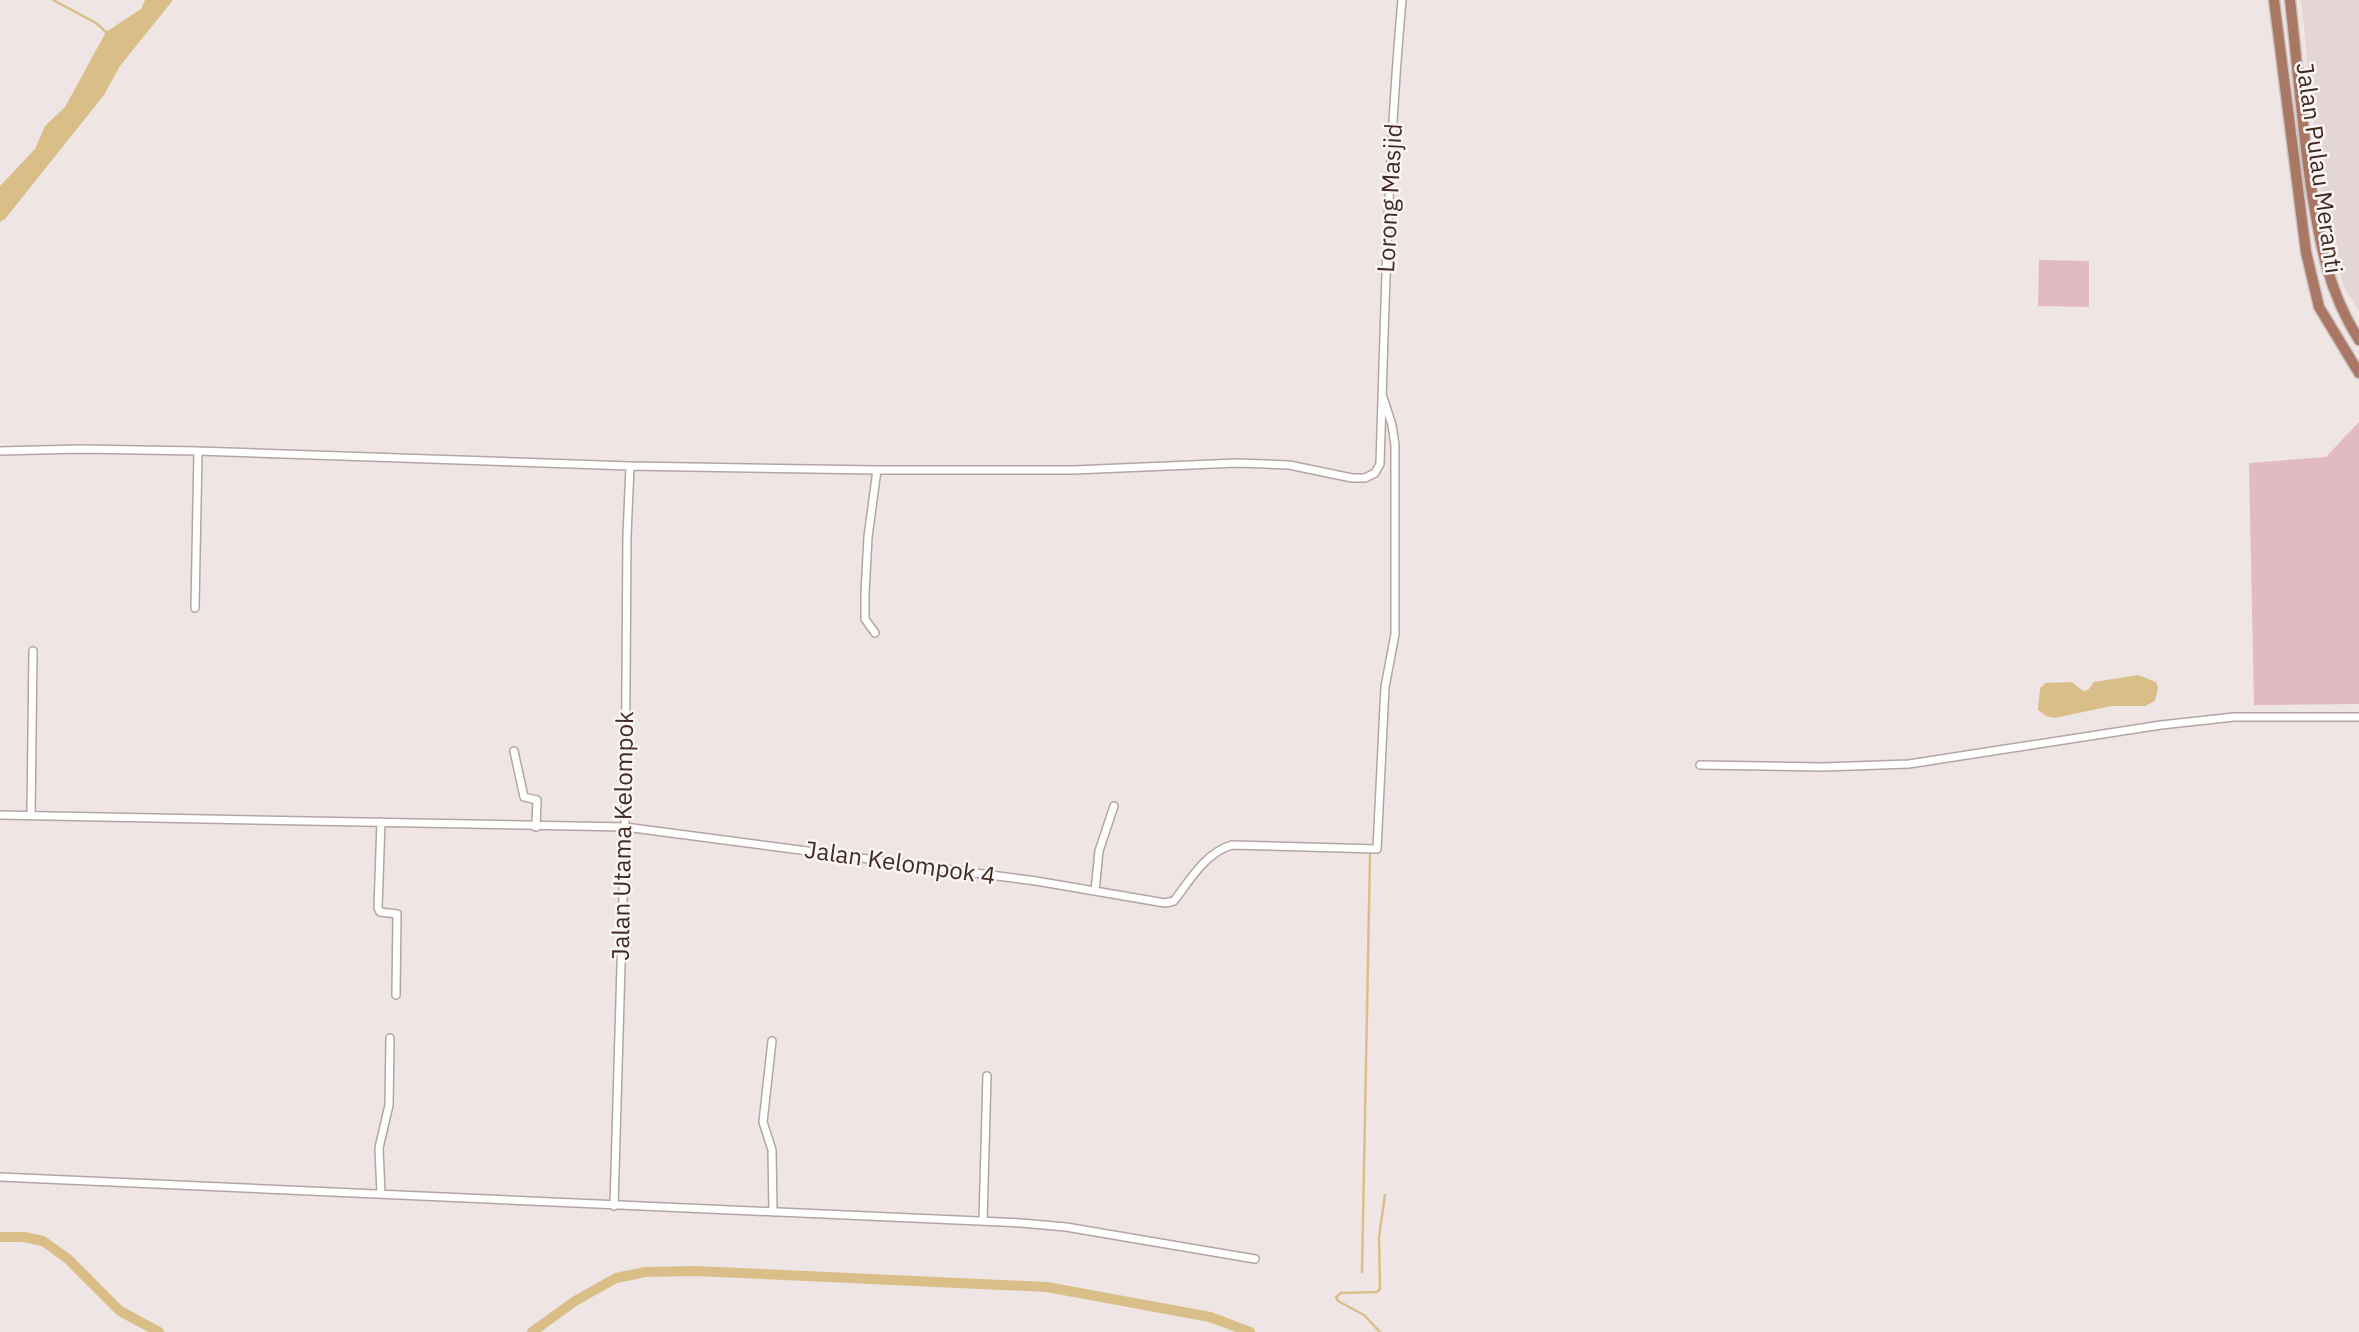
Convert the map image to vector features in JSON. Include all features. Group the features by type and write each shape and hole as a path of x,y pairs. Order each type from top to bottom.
{"main road":[{"name":"Jalan Pulau Meranti","path":"2274,0 2306,252 2319,307 2359,373"},
{"name":"Jalan Pulau Meranti","path":"2290,0 2306,156 2323,261 2338,302 2359,340"}],"street":[{"name":"Lorong Masjid","path":"0,451 198,451 630,466 877,470 1074,470 1237,463 1289,465 1352,478 1365,478 1375,473 1380,464 1387,263 1402,0"},
{"name":"Jalan Kelompok 4","path":"0,815 625,827 847,855 1154,901 1174,901 1207,861 1221,848 1232,845 1377,849 1384,699 1395,634 1395,446 1383,397"},
{"path":"195,608 198,451"},
{"name":"Jalan Utama Kelompok","path":"614,1206 625,827 630,466"},
{"path":"875,633 865,619 865,593 868,537 877,470"},
{"path":"32,815 33,651"},
{"path":"1700,765 1845,767 1909,764 2161,725 2234,717 2359,717"},
{"path":"514,751 524,797 537,800 536,827"},
{"path":"1095,891 1099,851 1114,806"},
{"path":"381,822 378,908 380,912 397,914 396,995"},
{"path":"382,1194 379,1148 389,1105 390,1038"},
{"path":"772,1041 763,1122 772,1150 773,1212"},
{"path":"983,1221 988,1076"},
{"path":"0,1177 983,1221 1066,1227 1255,1259"}],"shaded area":[{"path":"145,0 173,0 120,66 104,95 0,222 0,186 35,149 45,126 65,107 106,32 141,9"},
{"path":"2301,0 2359,0 2359,311 2344,287 2322,202"},
{"path":"2039,260 2089,261 2089,307 2038,306"},
{"path":"2359,422 2359,704 2254,705 2249,463 2326,457"},
{"path":"2138,675 2156,682 2158,688 2155,701 2145,706 2112,706 2054,718 2038,710 2040,688 2046,683 2072,682 2083,691 2088,690 2094,682"}],"waterway":[{"path":"53,0 96,23 107,33"},
{"path":"1362,1272 1370,855"},
{"path":"1380,1332 1364,1315 1338,1301 1336,1297 1341,1293 1377,1292 1380,1289 1379,1237 1385,1195"},
{"path":"0,1237 24,1237 43,1241 68,1259 120,1311 159,1332"},
{"path":"532,1332 575,1301 616,1278 645,1272 696,1271 1047,1287 1210,1317 1250,1332"}]}
